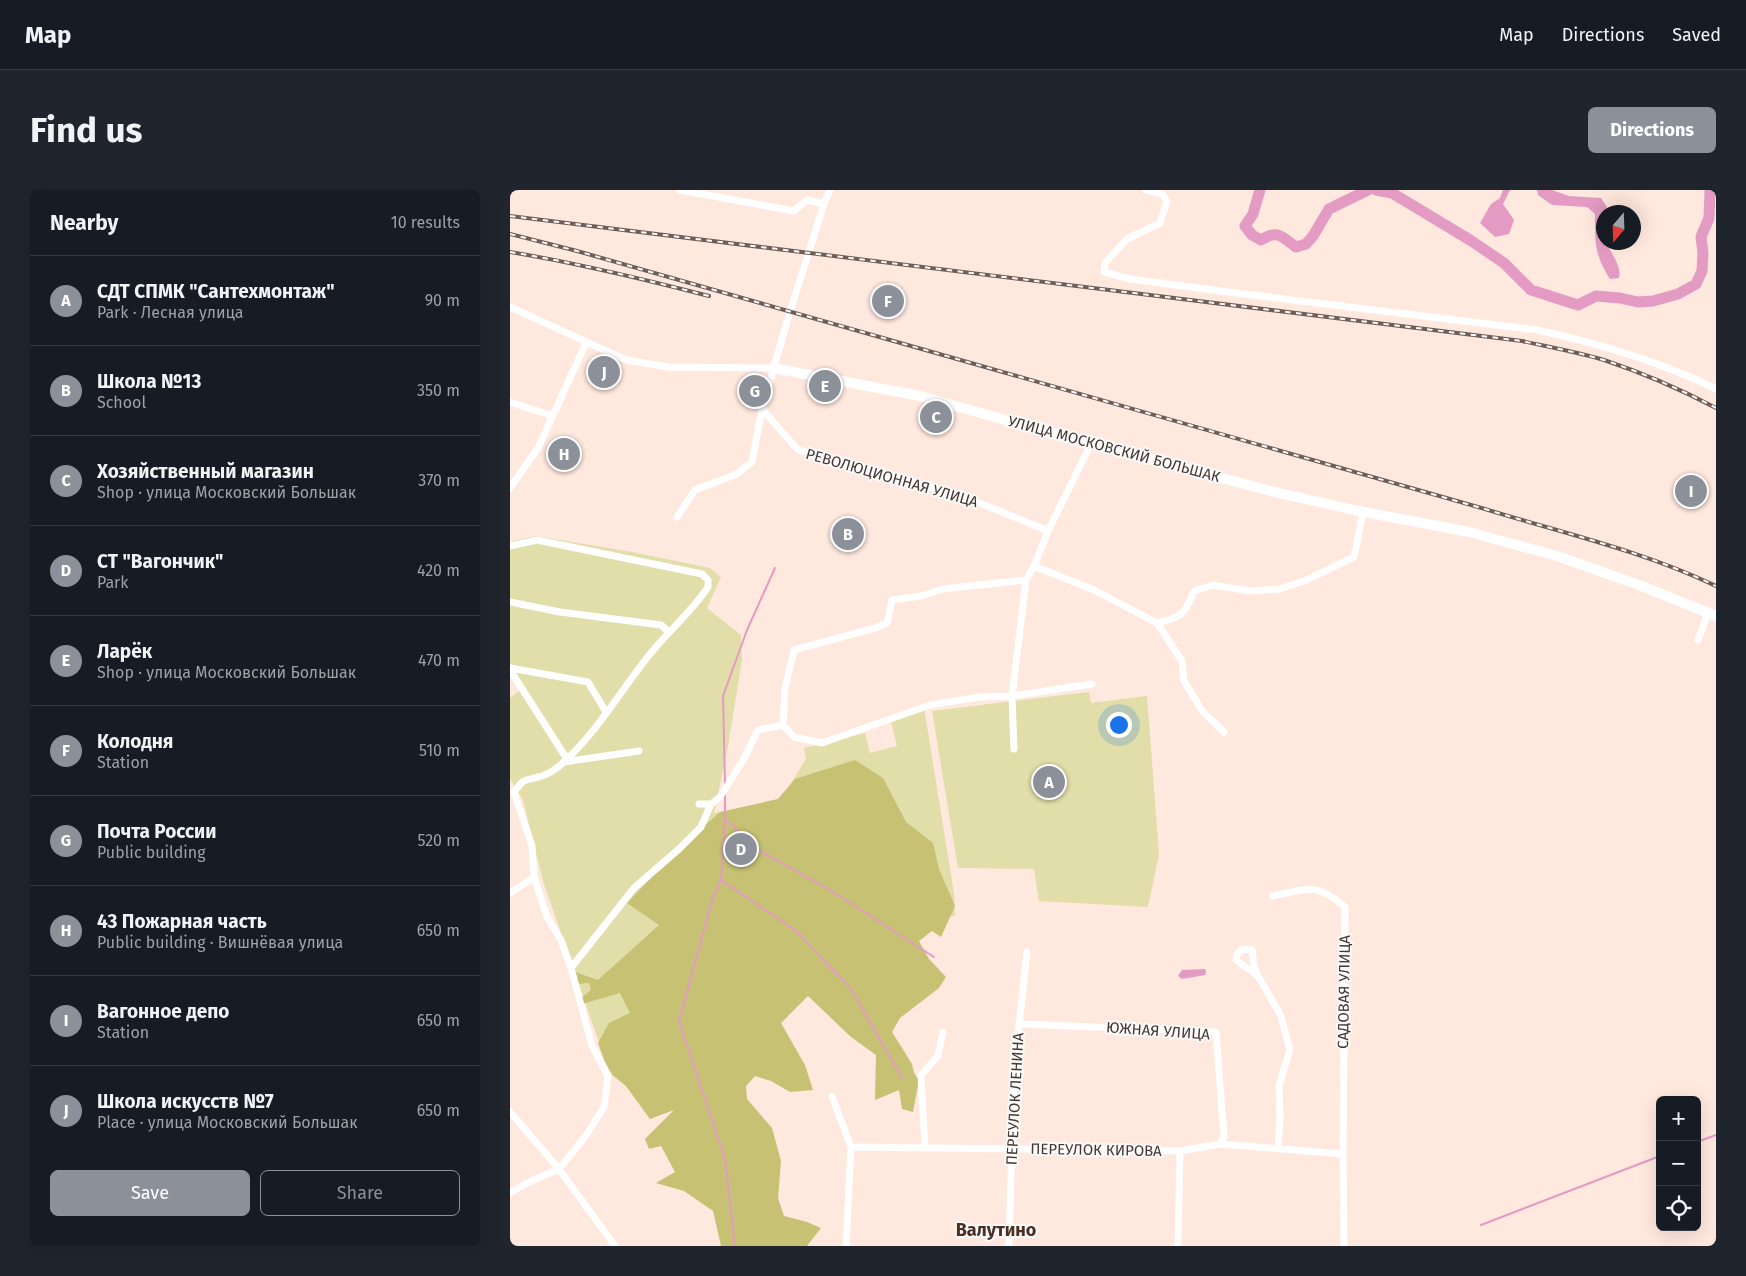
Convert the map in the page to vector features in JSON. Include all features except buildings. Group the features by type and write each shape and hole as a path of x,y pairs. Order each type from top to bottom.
{"street":[{"path":"680,190 794,211 806,200 824,204"},
{"path":"677,517 695,490 737,474 752,462 762,409 773,368 830,190"},
{"path":"1146,190 1162,194 1167,201 1160,223 1127,239 1105,263 1104,272 1130,279 1537,330 1575,338 1640,359 1691,377 1716,389"},
{"name":"УЛИЦА МОСКОВСКИЙ БОЛЬШАК","path":"510,307 626,360 661,367 773,368 920,396 1090,444 1271,491 1363,512 1470,532 1558,556 1640,585 1712,614"},
{"path":"510,488 538,448 586,343"},
{"path":"510,402 553,416"},
{"name":"РЕВОЛЮЦИОННАЯ УЛИЦА","path":"762,409 798,450 901,478 971,500 1048,532"},
{"path":"1014,749 1012,696 1026,580 1090,444"},
{"path":"1157,623 1176,619 1186,609 1194,591 1213,585 1250,591 1279,590 1304,581 1354,557 1363,512"},
{"path":"510,546 537,540 702,574 708,580 708,587 645,660 606,712 600,723 566,760 552,772 524,781 514,792 513,801 521,811 532,846 534,877 548,917 561,940 571,968 592,1046 608,1076 604,1107 559,1169 527,1183 510,1193"},
{"path":"1034,566 1094,590 1157,623 1182,661 1184,681 1203,712 1224,732"},
{"path":"1026,580 943,589 921,596 892,600 887,623 794,650 785,688 783,726 794,737 822,743 930,705 979,698 1012,696 1092,684"},
{"path":"510,602 560,612 661,625 669,632"},
{"path":"1698,640 1712,614"},
{"path":"510,669 588,682 606,712"},
{"path":"510,669 566,760"},
{"path":"571,968 634,888 701,827 711,804 720,797 738,769 758,730 783,726"},
{"path":"566,760 639,751"},
{"path":"699,804 711,804"},
{"path":"510,893 534,877"},
{"name":"САДОВАЯ УЛИЦА","path":"1273,896 1310,888 1331,895 1345,907 1344,1246"},
{"name":"ПЕРЕУЛОК ЛЕНИНА","path":"1009,1246 1014,1072 1027,952"},
{"path":"1258,976 1281,1016 1290,1050 1279,1086 1280,1119 1278,1148"},
{"name":"ЮЖНАЯ УЛИЦА","path":"1020,1024 1216,1032 1222,1140"},
{"path":"925,1148 921,1075 938,1056 943,1032"},
{"path":"832,1096 851,1147 846,1246"},
{"path":"510,1112 559,1169 615,1246"},
{"path":"1222,1140 1230,1144 1343,1154"},
{"name":"ПЕРЕУЛОК КИРОВА","path":"851,1147 1180,1151 1222,1140"},
{"path":"1178,1246 1180,1151"}],"shaded area":[{"path":"1503,190 1510,190 1503,204 1514,220 1509,234 1495,237 1480,223 1491,204 1500,198"},
{"path":"1537,190 1552,190 1569,196 1601,198 1606,205 1596,205 1596,240 1595,214 1587,207 1552,205 1538,195"},
{"path":"1597,250 1610,250 1618,265 1619,278 1610,279"},
{"path":"536,536 632,552 710,568 721,577 707,608 741,635 742,659 728,747 714,813 779,802 806,759 804,748 865,733 870,753 897,746 891,721 924,708 954,893 955,916 901,921 654,1107 610,1074 543,881 523,800 510,779 510,698 524,687 510,663 510,550 512,541"},
{"path":"1089,692 1091,703 1147,696 1159,854 1148,907 1039,901 1034,869 958,868 932,711"},
{"path":"855,760 883,778 906,822 933,843 939,869 955,906 941,937 932,931 919,941 929,959 946,977 939,988 900,1018 892,1032 912,1064 914,1073 919,1080 913,1112 902,1109 899,1090 875,1100 876,1055 851,1037 808,996 781,1023 805,1065 813,1090 790,1092 771,1081 755,1076 746,1086 747,1099 772,1128 781,1161 778,1198 784,1216 821,1228 807,1246 721,1246 713,1211 684,1191 656,1183 675,1172 661,1146 649,1149 645,1139 674,1110 650,1119 626,1086 613,1075 605,1062 598,1043 609,1023 630,1013 620,993 582,1004 581,998 591,990 589,983 577,984 572,971 598,980 659,925 627,903 679,849 720,812 778,799 795,779"},
{"path":"1205,969 1205,975 1182,979 1178,976 1182,970"}],"waterway":[{"path":"1260,190 1253,214 1245,226 1252,235 1261,240 1276,235 1283,237 1296,247 1306,244 1313,236 1329,209 1368,190"},
{"path":"1376,190 1392,193 1470,240 1504,263 1531,290 1578,305 1596,296 1638,302 1653,301 1678,294 1696,284 1702,271 1703,253 1701,237 1709,218 1710,190"},
{"path":"725,784 723,696 747,630 775,568"},
{"path":"725,793 721,880 713,897 679,1021 725,1159 735,1246"},
{"path":"726,820 762,852 827,888 934,957"},
{"path":"721,880 795,930 851,989 902,1078"},
{"path":"1700,1141 1716,1135"},
{"path":"1481,1225 1656,1158"}],"railway":[{"path":"510,216 1522,341 1584,354 1619,365 1689,394 1716,408"},
{"path":"510,234 577,251 1485,509 1631,553 1716,586"},
{"path":"510,252 610,272 709,296"}],"place":[{"name":"Колодня","path":"888,301"},
{"name":"Школа искусств №7","path":"604,372"},
{"name":"Ларёк","path":"825,386"},
{"name":"Почта России","path":"755,391"},
{"name":"Хозяйственный магазин","path":"936,417"},
{"name":"43 Пожарная часть","path":"564,454"},
{"name":"Вагонное депо","path":"1691,491"},
{"name":"Школа №13","path":"848,534"},
{"name":"СДТ СПМК \"Сантехмонтаж\"","path":"1049,782"},
{"name":"СТ \"Вагончик\"","path":"741,849"}],"district":[{"name":"Валутино","path":"996,1230"}]}
